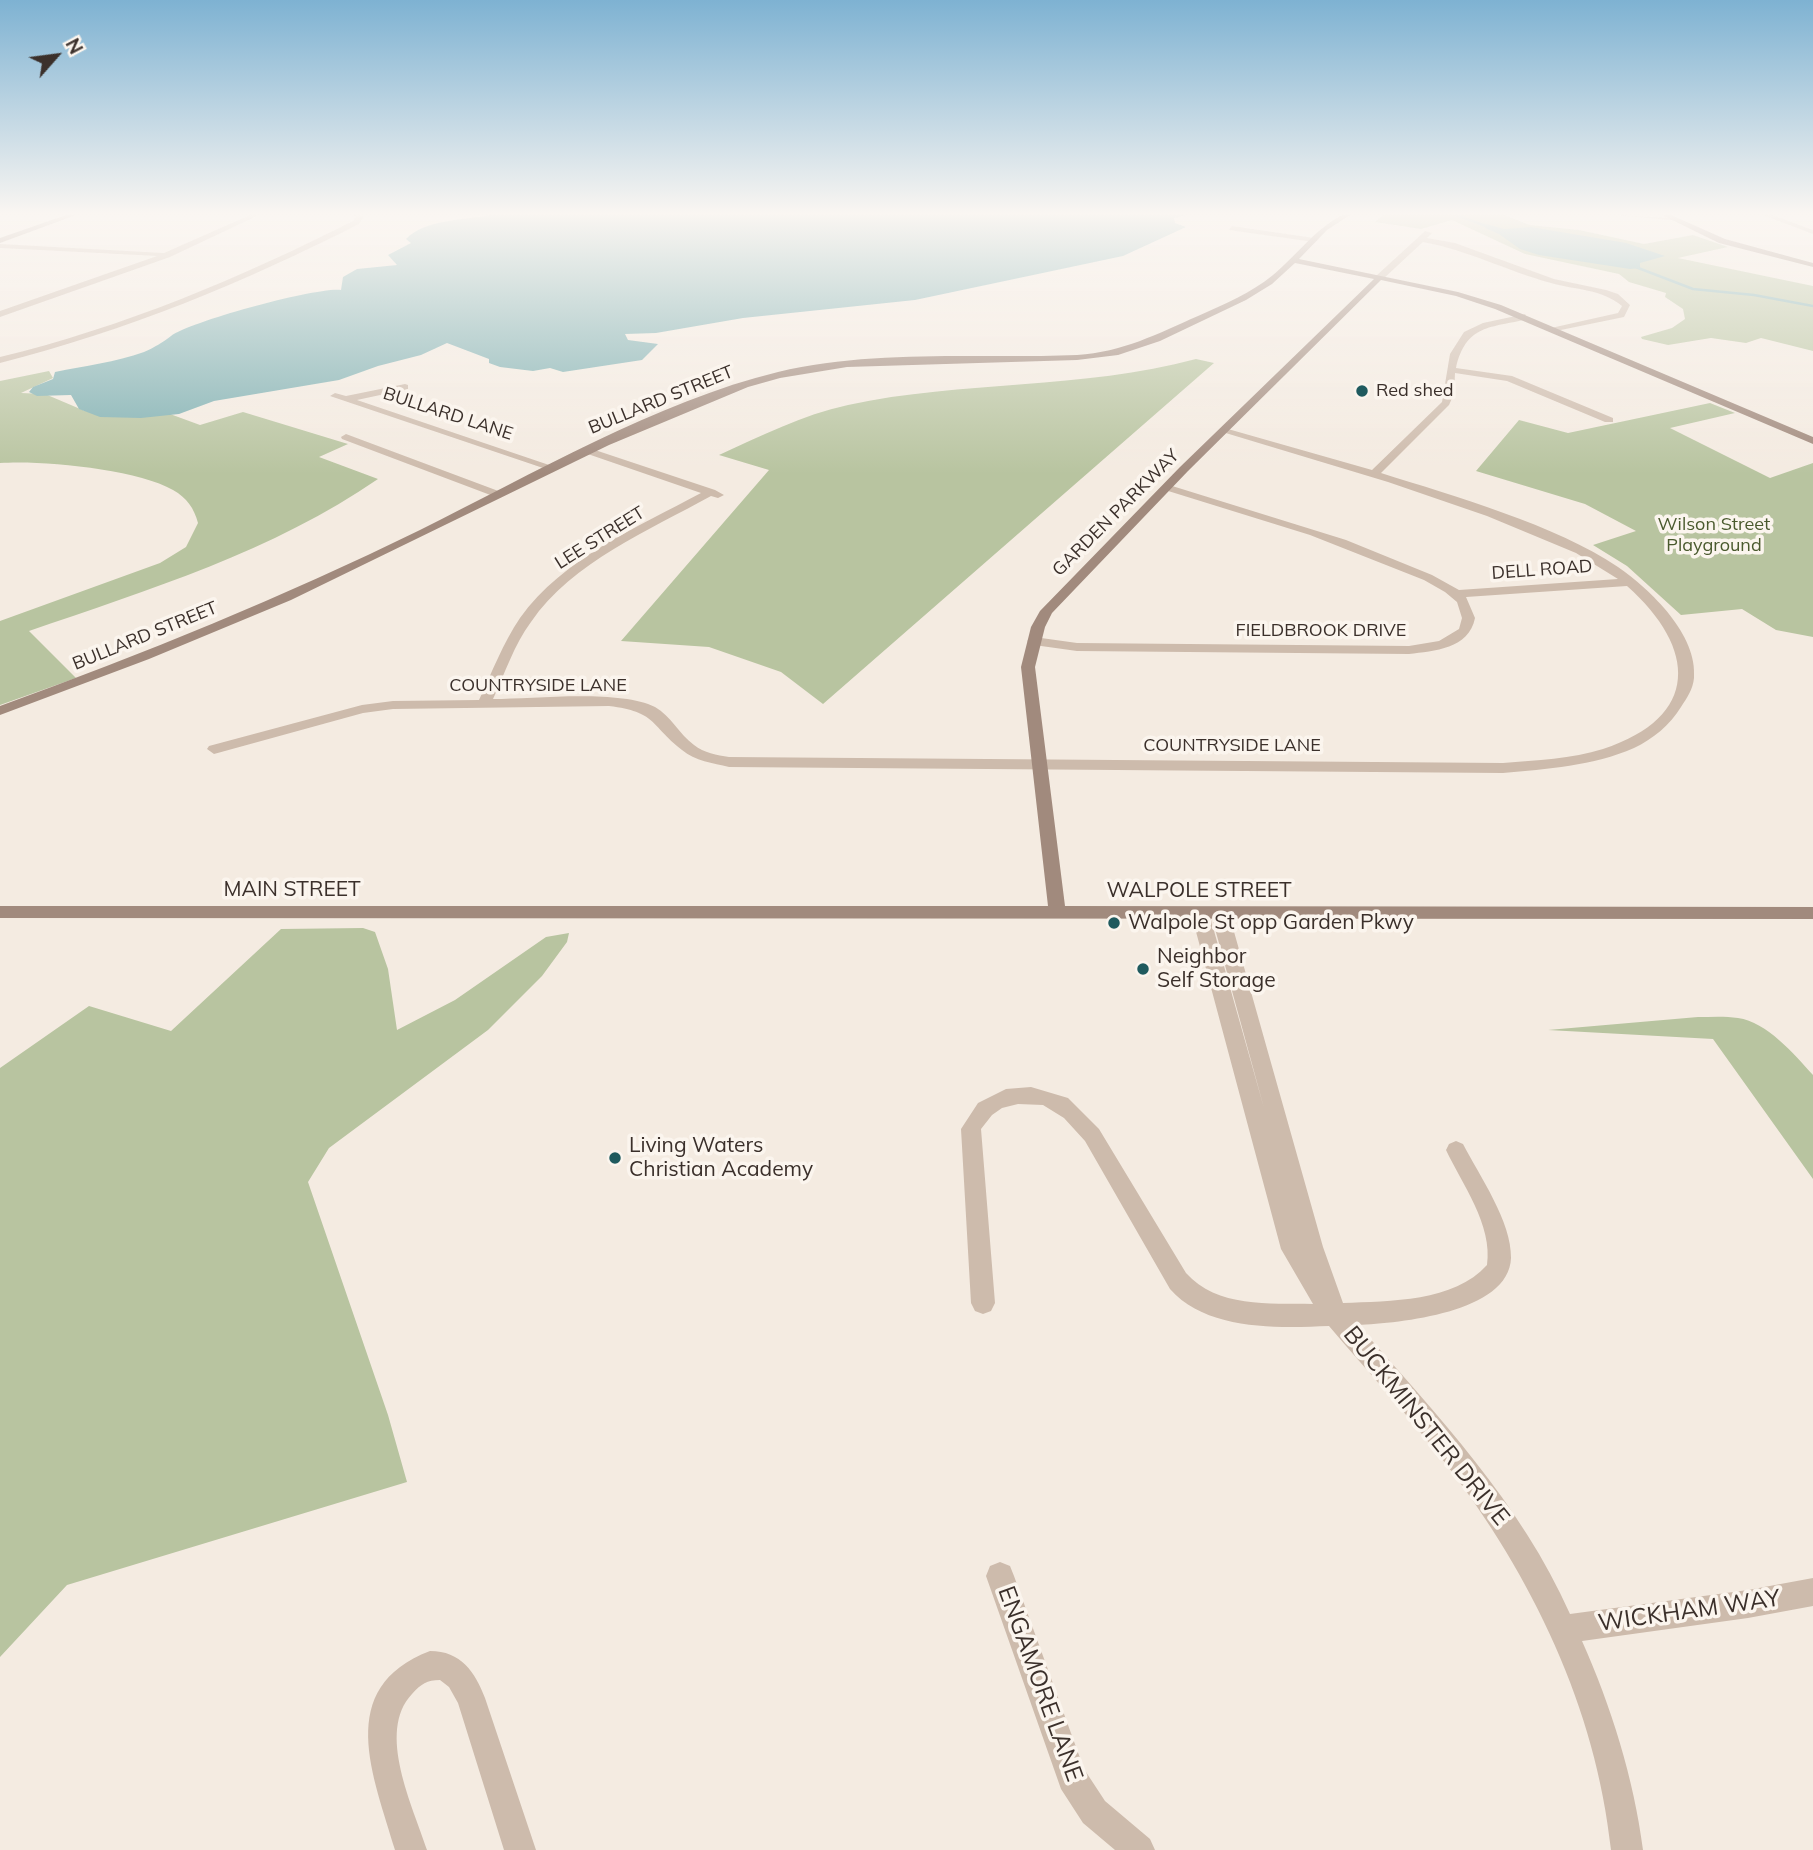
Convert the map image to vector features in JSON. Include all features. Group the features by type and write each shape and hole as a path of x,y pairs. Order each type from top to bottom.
{"main road":[{"name":"BULLARD STREET","path":"0,711 103,674 284,598 381,554 632,428 766,378 846,363 1072,357 1129,350 1168,335 1237,301"},
{"name":"GARDEN PARKWAY","path":"1057,914 1028,667 1034,641 1046,611 1056,598 1355,301"},
{"path":"1479,301 1525,317 1813,441"},
{"name":"MAIN STREET","path":"0,912 584,913"},
{"name":"WALPOLE STREET","path":"584,913 1813,913"}],"street":[{"path":"2,312 33,301"},
{"path":"0,360 93,337 183,301"},
{"path":"1554,330 1621,315 1625,312 1626,305 1622,301"},
{"path":"1375,473 1447,403 1451,394 1451,370 1458,340 1466,332 1525,317"},
{"path":"1451,370 1510,378 1609,420"},
{"path":"347,399 405,387"},
{"name":"BULLARD LANE","path":"335,396 550,467"},
{"name":"COUNTRYSIDE LANE","path":"214,749 362,709 393,705 609,702 649,710 688,748 705,757 729,762 1503,768 1566,761 1622,748 1662,723 1682,696 1688,679 1687,659 1678,638 1661,614 1630,582 1583,551 1497,516 1375,473 1224,431"},
{"path":"346,437 497,494"},
{"name":"LEE STREET","path":"484,704 521,629 532,611 556,586 605,552 716,494 586,450"},
{"path":"1169,488 1353,546 1423,576 1455,594"},
{"name":"DELL ROAD","path":"1455,594 1630,582"},
{"name":"FIELDBROOK DRIVE","path":"1034,641 1077,647 1409,650 1448,643 1462,635 1469,613 1455,594"},
{"name":"BUCKMINSTER DRIVE","path":"1210,914 1283,1224 1301,1268 1452,1451 1490,1501 1545,1588 1565,1629 1601,1729 1628,1850"},
{"path":"983,1303 971,1129 975,1117 986,1107 1013,1096 1028,1094 1057,1102 1070,1110 1092,1135 1170,1269 1189,1293 1219,1308 1338,1315 1404,1310 1472,1294 1487,1284 1498,1270 1499,1251 1493,1229 1456,1150"},
{"name":"ENGAMORE LANE","path":"1000,1576 1072,1779 1094,1812 1139,1850"},
{"name":"WICKHAM WAY","path":"1565,1629 1748,1604 1813,1592"},
{"path":"411,1850 384,1754 382,1720 387,1701 398,1685 427,1667 441,1665 452,1670 471,1698 520,1850"}],"green space":[{"path":"1672,301 1813,301 1813,351 1761,338 1746,343 1711,338 1668,345 1642,339 1641,337 1672,328 1685,319 1683,309"},
{"path":"1196,359 1214,363 823,704 781,672 709,647 621,641 769,470 719,455 798,420 848,405 935,392 1110,376"},
{"path":"49,371 53,378 21,393 45,394 85,411 170,414 200,425 243,412 348,444 319,457 378,479 338,505 253,548 164,584 29,631 76,678 0,705 0,621 160,563 186,547 198,523 182,496 137,476 89,467 0,463 0,381"},
{"name":"Wilson Street Playground","path":"1710,403 1735,413 1670,428 1770,478 1813,463 1813,637 1776,630 1742,609 1681,615 1627,566 1593,545 1636,531 1585,504 1476,471 1519,420 1568,433"},
{"path":"363,928 375,932 388,969 397,1030 455,1000 546,937 569,933 567,942 542,976 488,1030 329,1148 308,1182 388,1415 407,1482 67,1585 0,1657 0,1068 89,1006 171,1031 281,929"},
{"path":"1698,1017 1738,1018 1759,1026 1779,1040 1813,1075 1813,1179 1713,1039 1548,1030"}],"water":[{"path":"273,301 902,301 743,318 656,333 625,334 628,340 658,344 642,360 563,372 550,368 533,371 500,367 489,363 489,359 447,343 421,355 339,380 214,401 179,414 141,418 100,417 79,409 71,395 37,396 29,392 33,387 53,379 55,372 144,352 183,330"}],"waterway":[{"path":"1788,301 1813,306"}],"place":[{"name":"Red shed","path":"1362,391"},
{"name":"Walpole St opp Garden Pkwy","path":"1114,923"},
{"name":"Neighbor Self Storage","path":"1143,969"},
{"name":"Living Waters Christian Academy","path":"615,1158"}]}
